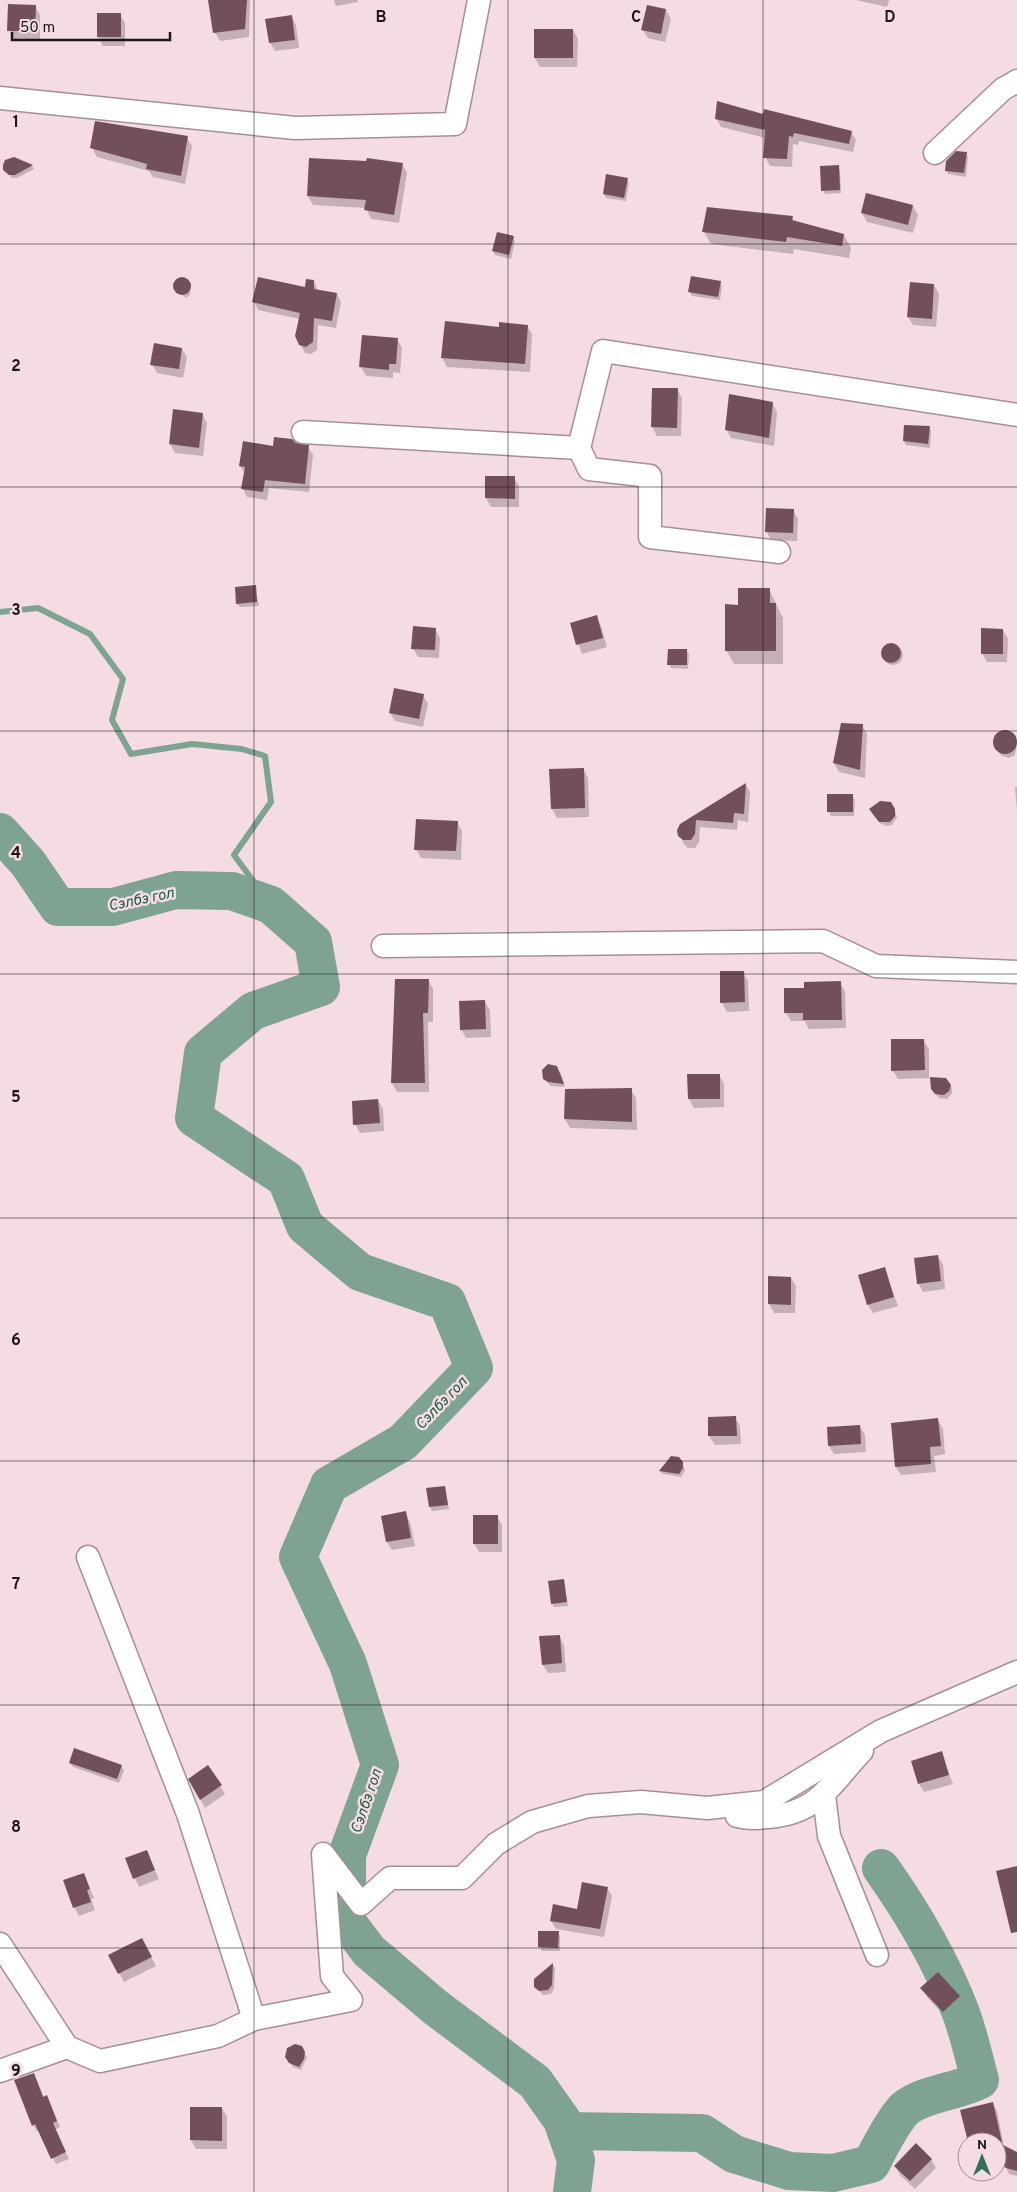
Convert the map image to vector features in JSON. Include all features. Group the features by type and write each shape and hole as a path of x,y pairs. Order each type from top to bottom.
{"street":[{"path":"0,98 295,128 455,124 479,0"},
{"path":"935,152 1003,88 1017,81"},
{"path":"779,552 650,537 650,476 589,469 579,448 603,352 1017,415"},
{"path":"303,432 579,448"},
{"path":"383,946 823,941 876,966 1017,972"},
{"path":"88,1557 188,1814 254,2019"},
{"path":"707,1808 764,1802 881,1731 1017,1672"},
{"path":"0,1944 67,2047 100,2061 218,2036 254,2019 351,2000 332,1976 323,1854 361,1904 390,1878 462,1878 496,1844 532,1822 588,1806 642,1802 707,1808 747,1819 795,1813 824,1795 881,1731"},
{"path":"824,1795 826,1821 834,1850 877,1955"},
{"path":"0,2071 67,2047"}],"building":[{"path":"208,0 247,0 245,29 213,33"},
{"path":"8,4 36,5 35,31 7,31"},
{"path":"647,5 666,9 661,34 641,30"},
{"path":"97,13 121,13 121,37 97,37"},
{"path":"292,15 295,40 269,43 265,19"},
{"path":"534,29 573,29 573,58 534,58"},
{"path":"717,101 763,114 764,109 852,131 849,144 794,133 793,137 789,136 787,159 763,158 765,130 715,119"},
{"path":"95,121 188,136 181,176 146,169 147,164 90,148"},
{"path":"956,151 967,152 964,173 945,171 946,161"},
{"path":"14,157 33,165 15,175 9,175 3,170 3,165 5,160"},
{"path":"309,158 366,161 367,158 403,163 394,215 364,210 366,200 307,196"},
{"path":"839,165 840,190 821,191 820,166"},
{"path":"606,174 628,178 624,198 603,194"},
{"path":"866,193 913,205 908,225 861,213"},
{"path":"707,207 793,216 792,220 844,234 842,246 787,237 786,242 702,232"},
{"path":"497,232 514,236 509,255 492,251"},
{"path":"691,276 721,281 718,297 688,292"},
{"path":"182,277 188,280 191,286 188,292 182,295 176,292 173,286 176,280"},
{"path":"258,277 305,287 306,279 314,280 314,289 337,293 332,321 314,318 313,342 306,347 299,345 295,336 300,313 252,302"},
{"path":"910,282 934,284 932,319 907,317"},
{"path":"445,321 499,327 499,322 528,325 525,364 441,358"},
{"path":"362,335 398,338 396,364 389,364 389,370 359,367"},
{"path":"154,343 182,348 179,369 150,365"},
{"path":"652,388 678,388 677,428 651,427"},
{"path":"729,394 773,402 769,438 725,430"},
{"path":"173,409 203,413 199,448 169,444"},
{"path":"904,425 930,426 928,444 903,441"},
{"path":"274,437 292,439 296,443 309,445 305,484 265,480 263,492 241,489 245,467 239,466 243,441 273,446"},
{"path":"485,476 515,476 515,499 485,498"},
{"path":"766,508 794,509 793,533 765,532"},
{"path":"256,585 257,602 236,604 235,587"},
{"path":"738,588 770,588 770,603 776,603 776,651 725,651 725,604 738,605"},
{"path":"597,615 603,638 576,645 570,623"},
{"path":"413,626 436,628 435,650 411,649"},
{"path":"981,628 1003,629 1003,654 981,654"},
{"path":"891,643 898,646 901,653 898,660 891,663 884,660 881,653 884,646"},
{"path":"668,649 687,649 687,665 667,665"},
{"path":"394,688 424,694 419,719 389,713"},
{"path":"841,723 863,724 860,770 833,763"},
{"path":"1005,730 1014,733 1017,742 1014,751 1005,754 996,751 993,742 996,733"},
{"path":"584,768 585,808 551,809 549,769"},
{"path":"746,783 744,814 734,813 733,823 696,820 695,834 691,840 683,840 678,836 677,830 680,824"},
{"path":"827,794 853,794 853,812 827,812"},
{"path":"880,801 891,802 895,809 895,816 890,822 879,822 869,809"},
{"path":"416,819 458,821 456,851 414,850"},
{"path":"720,971 744,971 745,1002 720,1003"},
{"path":"395,979 429,979 428,1013 423,1013 425,1083 391,1083"},
{"path":"841,981 842,1020 803,1020 803,1013 784,1013 784,988 804,988 804,982"},
{"path":"485,1000 486,1029 460,1030 459,1001"},
{"path":"891,1039 924,1039 925,1070 891,1071"},
{"path":"548,1064 557,1066 564,1084 548,1082 543,1079 542,1070"},
{"path":"687,1074 720,1074 720,1099 688,1099"},
{"path":"930,1077 946,1078 951,1085 949,1091 944,1095 935,1094 931,1089"},
{"path":"632,1088 632,1122 564,1119 565,1089"},
{"path":"378,1099 380,1123 353,1125 352,1101"},
{"path":"938,1255 941,1281 917,1284 914,1258"},
{"path":"885,1267 894,1297 867,1305 858,1275"},
{"path":"768,1276 791,1277 791,1305 768,1304"},
{"path":"736,1416 737,1436 708,1436 708,1417"},
{"path":"938,1418 941,1446 930,1447 931,1464 895,1467 891,1423"},
{"path":"860,1425 861,1444 828,1446 827,1427"},
{"path":"671,1456 679,1457 683,1462 683,1468 679,1474 659,1471"},
{"path":"445,1486 448,1505 429,1507 426,1488"},
{"path":"406,1511 411,1538 386,1542 381,1516"},
{"path":"473,1515 498,1515 498,1544 473,1544"},
{"path":"564,1579 567,1602 551,1604 548,1581"},
{"path":"560,1635 562,1663 542,1665 539,1636"},
{"path":"74,1748 122,1765 117,1779 69,1763"},
{"path":"942,1751 949,1775 918,1784 911,1761"},
{"path":"208,1765 222,1785 200,1800 188,1779"},
{"path":"147,1850 155,1870 133,1879 125,1858"},
{"path":"1017,1866 1017,1932 1011,1933 996,1871"},
{"path":"84,1873 90,1889 87,1890 91,1902 73,1908 63,1880"},
{"path":"582,1882 608,1887 600,1929 550,1921 553,1904 577,1909"},
{"path":"538,1931 559,1931 558,1948 538,1947"},
{"path":"142,1938 152,1957 118,1974 108,1955"},
{"path":"553,1963 552,1985 548,1990 539,1991 534,1987 534,1979"},
{"path":"938,1972 960,1996 943,2012 920,1988"},
{"path":"295,2044 302,2046 305,2052 304,2059 299,2067 289,2063 285,2057 287,2048"},
{"path":"34,2073 43,2097 47,2095 57,2121 53,2123 66,2152 51,2159 35,2124 32,2126 14,2080"},
{"path":"993,2102 1000,2132 966,2132 960,2110"},
{"path":"190,2107 222,2107 222,2141 190,2140"},
{"path":"916,2143 932,2159 910,2181 894,2166"},
{"path":"1007,2147 1017,2152 1017,2171 1007,2168"}],"waterway":[{"path":"0,612 38,608 90,634 123,679 112,720 131,754 192,744 242,749 265,756 271,802 234,855 271,905"},
{"name":"Сэлбэ гол","path":"0,832 28,863 58,907 113,907 176,890 232,891 271,905 313,942 321,987 253,1011 203,1053 194,1118 286,1179 305,1226 360,1272 447,1302 474,1368 403,1442 329,1485 298,1557 348,1664 380,1765 347,1855 347,1922 369,1951 435,2007 535,2082 562,2120 576,2160 572,2192"},
{"path":"566,2131 702,2133 734,2154 789,2171 833,2173 871,2164 893,2125 901,2113 908,2107 927,2097 961,2088 980,2080 964,2021 945,1975 915,1920 881,1868"}]}
